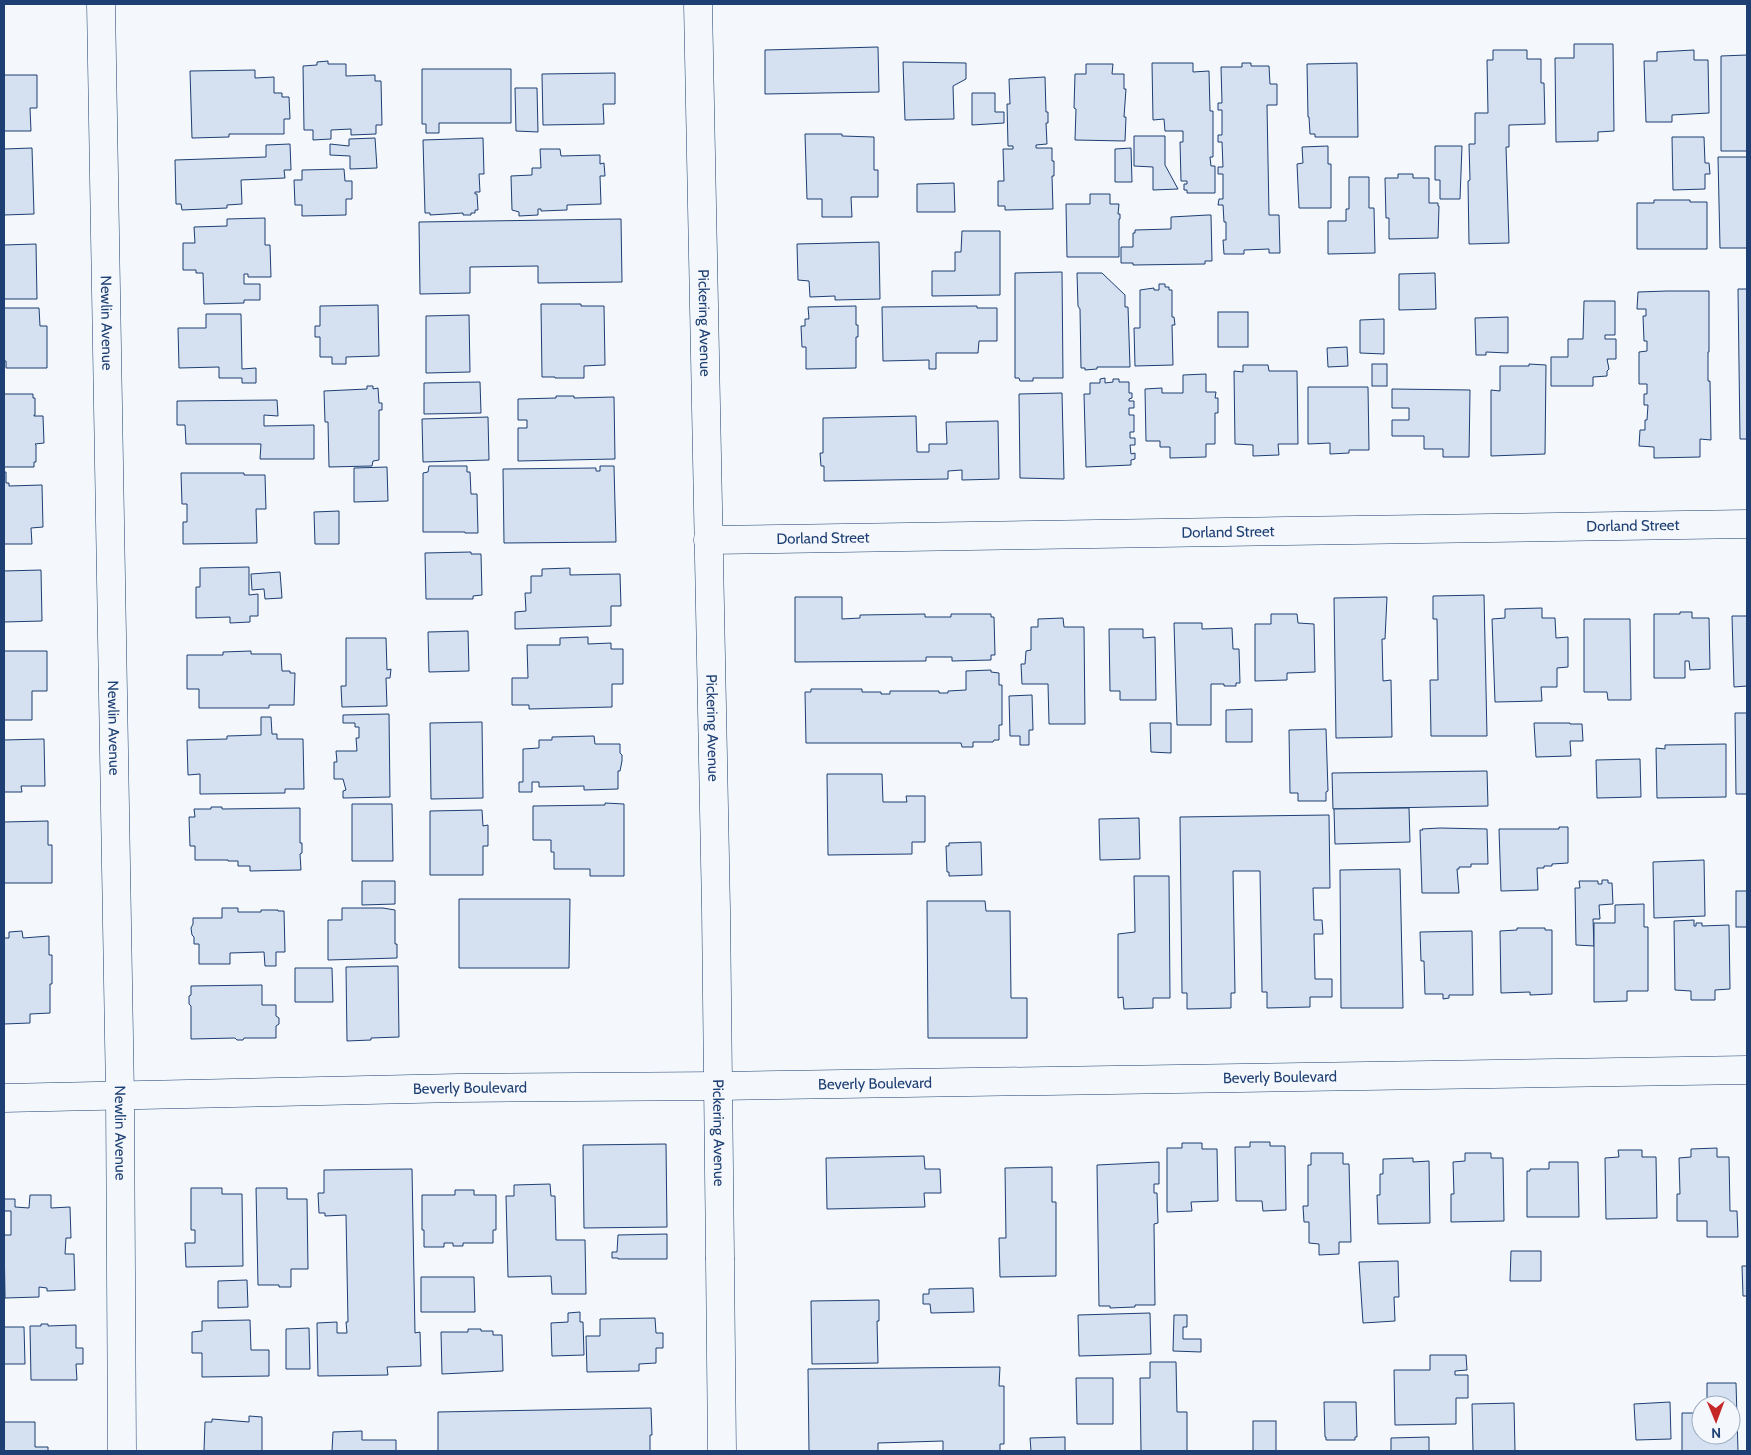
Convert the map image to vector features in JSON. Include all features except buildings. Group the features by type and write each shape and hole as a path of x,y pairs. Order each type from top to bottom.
{"street":[{"name":"Newlin Avenue","path":"101,4 120,1095 122,1451"},
{"name":"Pickering Avenue","path":"698,4 719,1086 722,1451"},
{"name":"Dorland Street","path":"708,540 1747,524"},
{"name":"Beverly Boulevard","path":"4,1098 448,1088 719,1086 1747,1070"}]}
